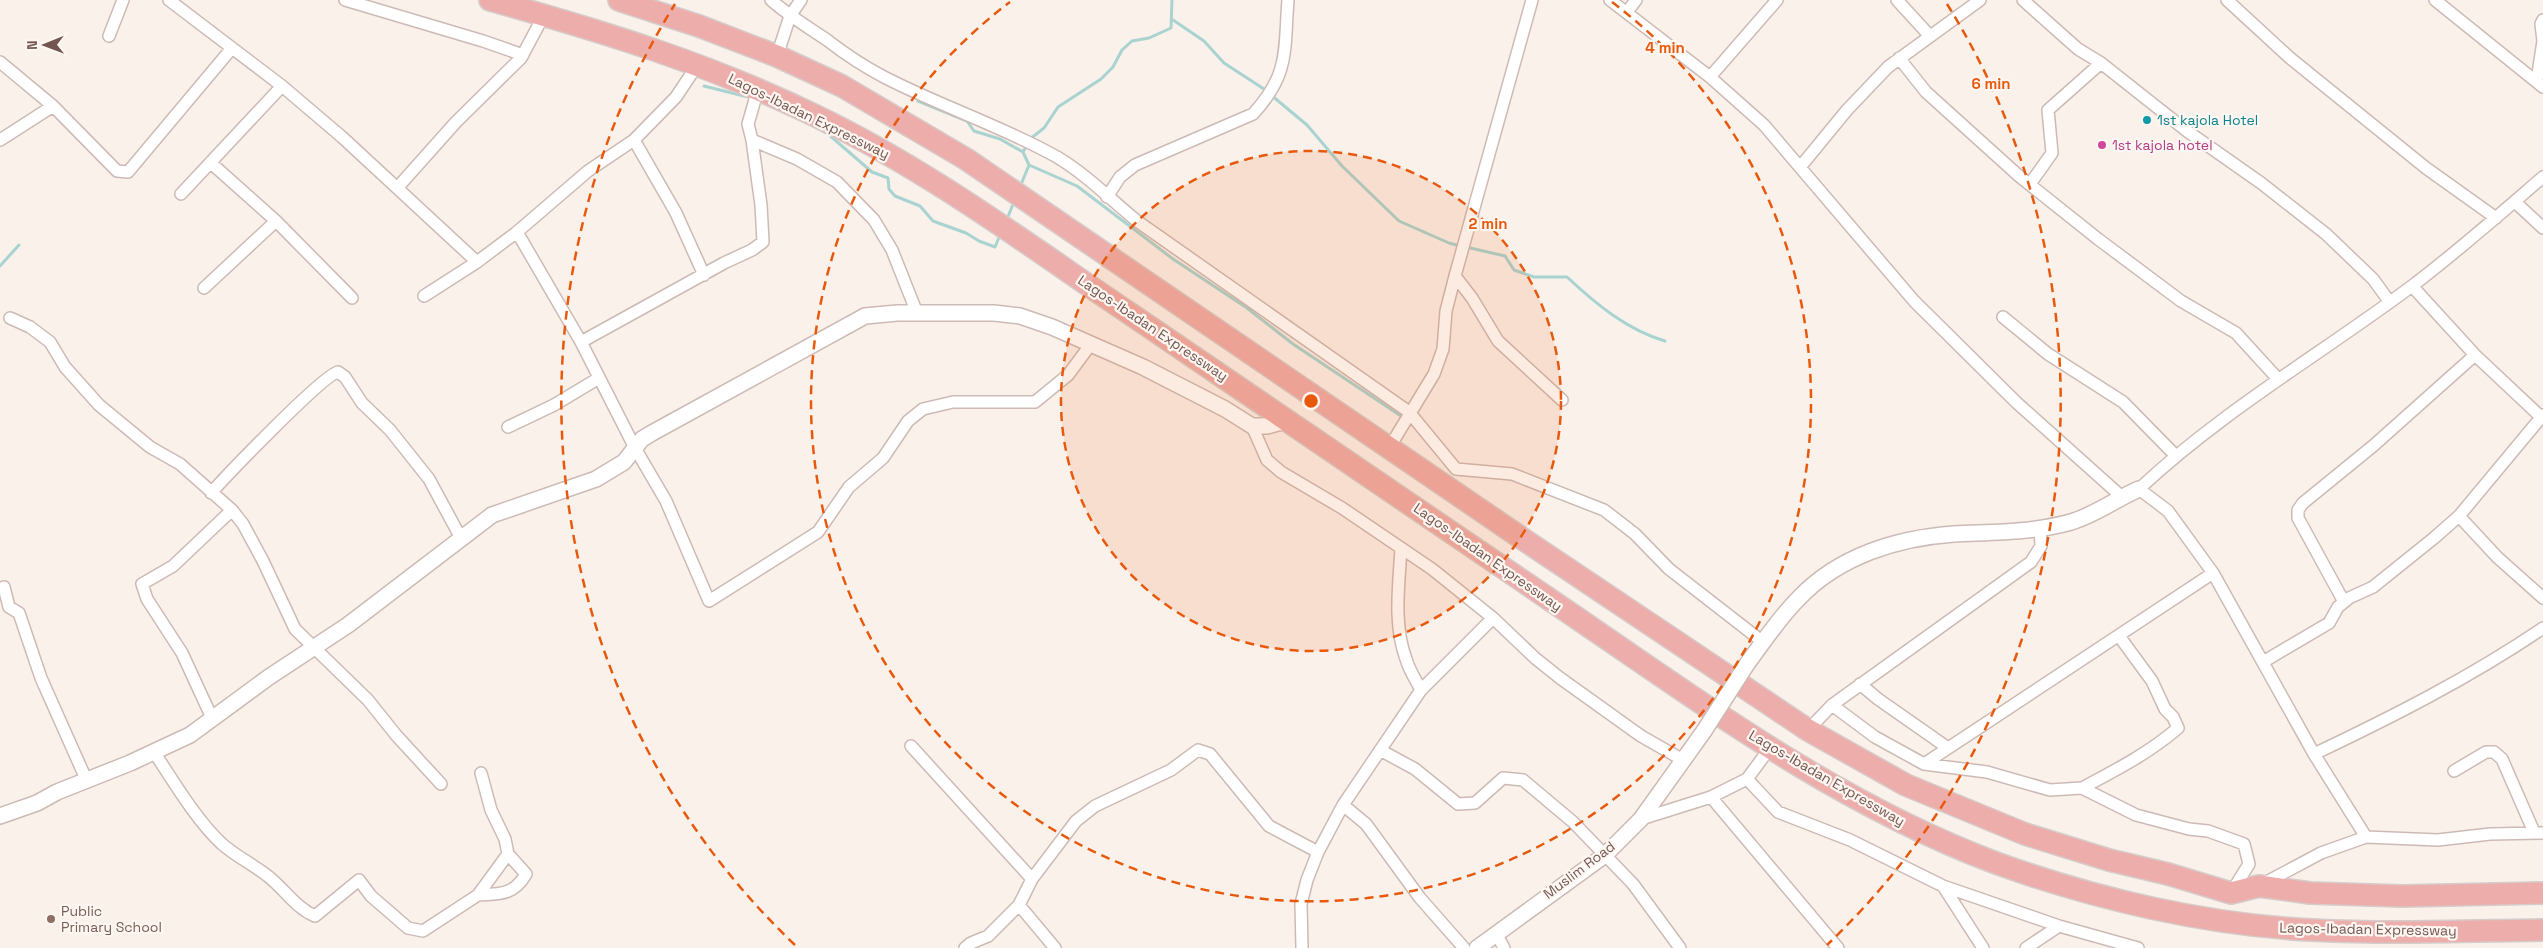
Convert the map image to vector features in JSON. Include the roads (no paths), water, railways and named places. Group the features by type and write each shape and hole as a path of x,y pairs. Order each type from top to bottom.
{"highway":[{"name":"Lagos-Ibadan Expressway","path":"490,0 584,25 698,64 758,89 871,144 942,185 1289,420 1667,681 1770,748 1875,808 1941,841 2001,864 2111,898 2163,910 2243,923 2308,930 2395,932 2543,930"},
{"path":"619,0 699,26 777,56 842,86 966,159 1389,448 1808,730 1906,784 2025,834 2109,860 2231,892 2259,886 2310,892 2402,896 2543,893"}],"street":[{"path":"109,36 123,0"},
{"path":"170,0 282,86 398,188 477,262"},
{"path":"344,0 483,41 523,56"},
{"path":"772,0 790,16 849,58 886,78 963,111 1056,157 1087,176 1107,197 1137,221 1410,412 1456,468 1512,474 1604,510 1636,534 1669,569 1763,642"},
{"path":"777,56 790,16 801,0"},
{"path":"1107,197 1120,177 1134,166 1253,114 1275,86 1283,63 1288,0"},
{"path":"1389,448 1434,374 1443,349 1446,311 1532,0"},
{"path":"1610,0 1710,78 1764,125 1802,166 1914,301 2017,403 2122,497"},
{"path":"1627,12 1636,0"},
{"path":"1710,78 1777,0"},
{"path":"1897,0 1929,35"},
{"path":"1802,166 1847,110 1899,58 1980,0"},
{"path":"2024,0 2078,49 2101,63 2187,131 2261,183 2326,234 2367,272 2389,301"},
{"path":"2227,0 2290,58 2426,168 2496,218"},
{"path":"2435,0 2452,16 2540,84"},
{"path":"398,188 456,122 523,56 544,15"},
{"path":"2540,84 2543,41 2541,24 2543,20"},
{"path":"0,62 53,106 117,171 128,172 232,48"},
{"path":"1899,58 1926,92 2030,184 2098,239 2181,301 2236,333 2278,379"},
{"path":"2030,184 2052,153 2048,110 2101,63"},
{"path":"424,296 477,262 517,232 588,171 634,140 676,97 698,64"},
{"path":"181,194 282,86"},
{"path":"581,342 704,274 752,250 763,242 761,205 748,124 758,89"},
{"path":"0,140 53,106"},
{"path":"634,140 676,214 704,274"},
{"path":"752,140 797,159 837,182 874,220 892,250 917,313"},
{"path":"211,163 276,221 352,298"},
{"path":"2366,837 2314,754 2213,573 2168,511 2139,489 2176,456 2278,379 2412,286 2543,177"},
{"path":"2515,202 2543,228"},
{"path":"204,288 276,221"},
{"path":"517,232 581,342 635,448 666,501 709,601 818,532 848,487 883,458 908,420 922,409 954,402 1035,402 1068,375 1091,344"},
{"path":"1455,276 1472,298 1498,340 1562,400"},
{"path":"2263,662 2329,623 2344,602 2374,587 2459,516 2542,416 2475,355 2412,286"},
{"path":"0,816 37,803 86,779 154,752 190,735 348,625 462,540 492,515 575,488 603,475 624,462 642,440 652,433 865,316 917,313 994,313 1020,316 1052,327 1091,344 1217,405 1252,426 1266,426 1289,420"},
{"path":"2003,317 2048,354 2108,390 2123,402 2176,456"},
{"path":"10,318 30,326 50,342 64,367 99,406 150,446 180,464 232,510 243,524 263,561 294,629 368,700 396,735 441,784"},
{"path":"2344,602 2298,518 2298,510 2303,503 2373,446 2475,355"},
{"path":"211,493 275,426 322,382 338,372 344,377 362,403 390,430 429,479 462,540"},
{"path":"508,427 554,405 599,378"},
{"path":"1252,426 1267,460 1281,472 1342,508 1401,548 1493,618 1535,658 1560,678 1641,736 1683,760"},
{"name":"Muslim Road","path":"1477,948 1605,855 1641,819 1704,731 1763,642 1798,598 1818,581 1846,562 1894,543 1952,534 2011,533 2040,529 2084,517 2139,489"},
{"path":"212,718 182,652 147,599 142,584 173,566 232,510"},
{"path":"2459,516 2497,557 2543,598"},
{"path":"1808,730 1832,705 2031,562 2041,546 2040,529"},
{"path":"1401,548 1398,606 1400,634 1406,660 1421,690"},
{"path":"1924,764 2213,573"},
{"path":"0,589 4,587 9,607 19,613 41,678 86,779"},
{"path":"1302,948 1301,904 1307,880 1318,852 1343,805 1421,690 1493,618"},
{"path":"2314,754 2387,719 2509,651 2543,628"},
{"path":"1832,705 1875,737 1924,764 1987,772 2050,790 2082,788 2130,762 2178,728 2173,717 2165,709 2152,681 2119,636"},
{"path":"1860,684 1878,699 1948,748"},
{"path":"911,746 1032,879"},
{"path":"1641,819 1711,797 1747,779 1770,748"},
{"path":"965,948 971,943 988,936 1019,905 1032,879 1076,822 1095,806 1171,770 1198,750 1210,754 1269,826 1318,852"},
{"path":"1380,750 1415,770 1458,804 1474,803 1503,778 1523,780 1573,822 1633,884 1680,948"},
{"path":"154,752 179,790 220,842 240,859 268,877 304,911 315,916 359,880 370,896 408,928 424,931 478,895 508,854"},
{"path":"2259,886 2321,853 2366,837 2438,840 2538,833 2502,759 2494,752 2486,752 2454,771"},
{"path":"478,895 505,894 521,883 526,874 508,854 505,839 491,810 481,773"},
{"path":"1747,779 1778,812 1850,840 1943,886 2059,926 2138,948"},
{"path":"2082,788 2136,815 2189,830 2208,831 2244,844 2249,864 2231,892"},
{"path":"1711,797 1838,948"},
{"path":"1343,805 1366,824 1420,898 1464,948"},
{"path":"1943,886 1983,948"},
{"path":"1019,905 1055,948"},
{"path":"2026,948 2059,926"},
{"path":"1496,934 1504,948"}],"waterway":[{"path":"1030,139 1044,128 1058,107 1101,79 1113,67 1122,50 1132,41 1149,38 1171,28 1172,0"},
{"path":"1173,20 1204,41 1224,63 1267,91"},
{"path":"704,86 748,97"},
{"path":"1271,95 1307,125 1342,166 1399,221 1460,246"},
{"path":"918,101 967,121 974,131 1000,139 1023,152"},
{"path":"802,120 828,134 872,172 888,178 889,189 895,196 920,206 933,221 966,233 979,241 995,247 1000,235"},
{"path":"1020,187 1029,165 1023,152 1027,145"},
{"path":"1029,165 1077,186 1173,259 1247,308 1293,344 1401,416"},
{"path":"1007,219 1014,202"},
{"path":"0,266 19,245"},
{"path":"1466,247 1505,256 1514,270 1534,277 1567,277 1589,297 1625,323 1665,341"}],"place":[{"name":"1st kajola Hotel","path":"2147,120"},
{"name":"1st kajola hotel","path":"2102,145"},
{"name":"Public Primary School","path":"51,919"}]}
